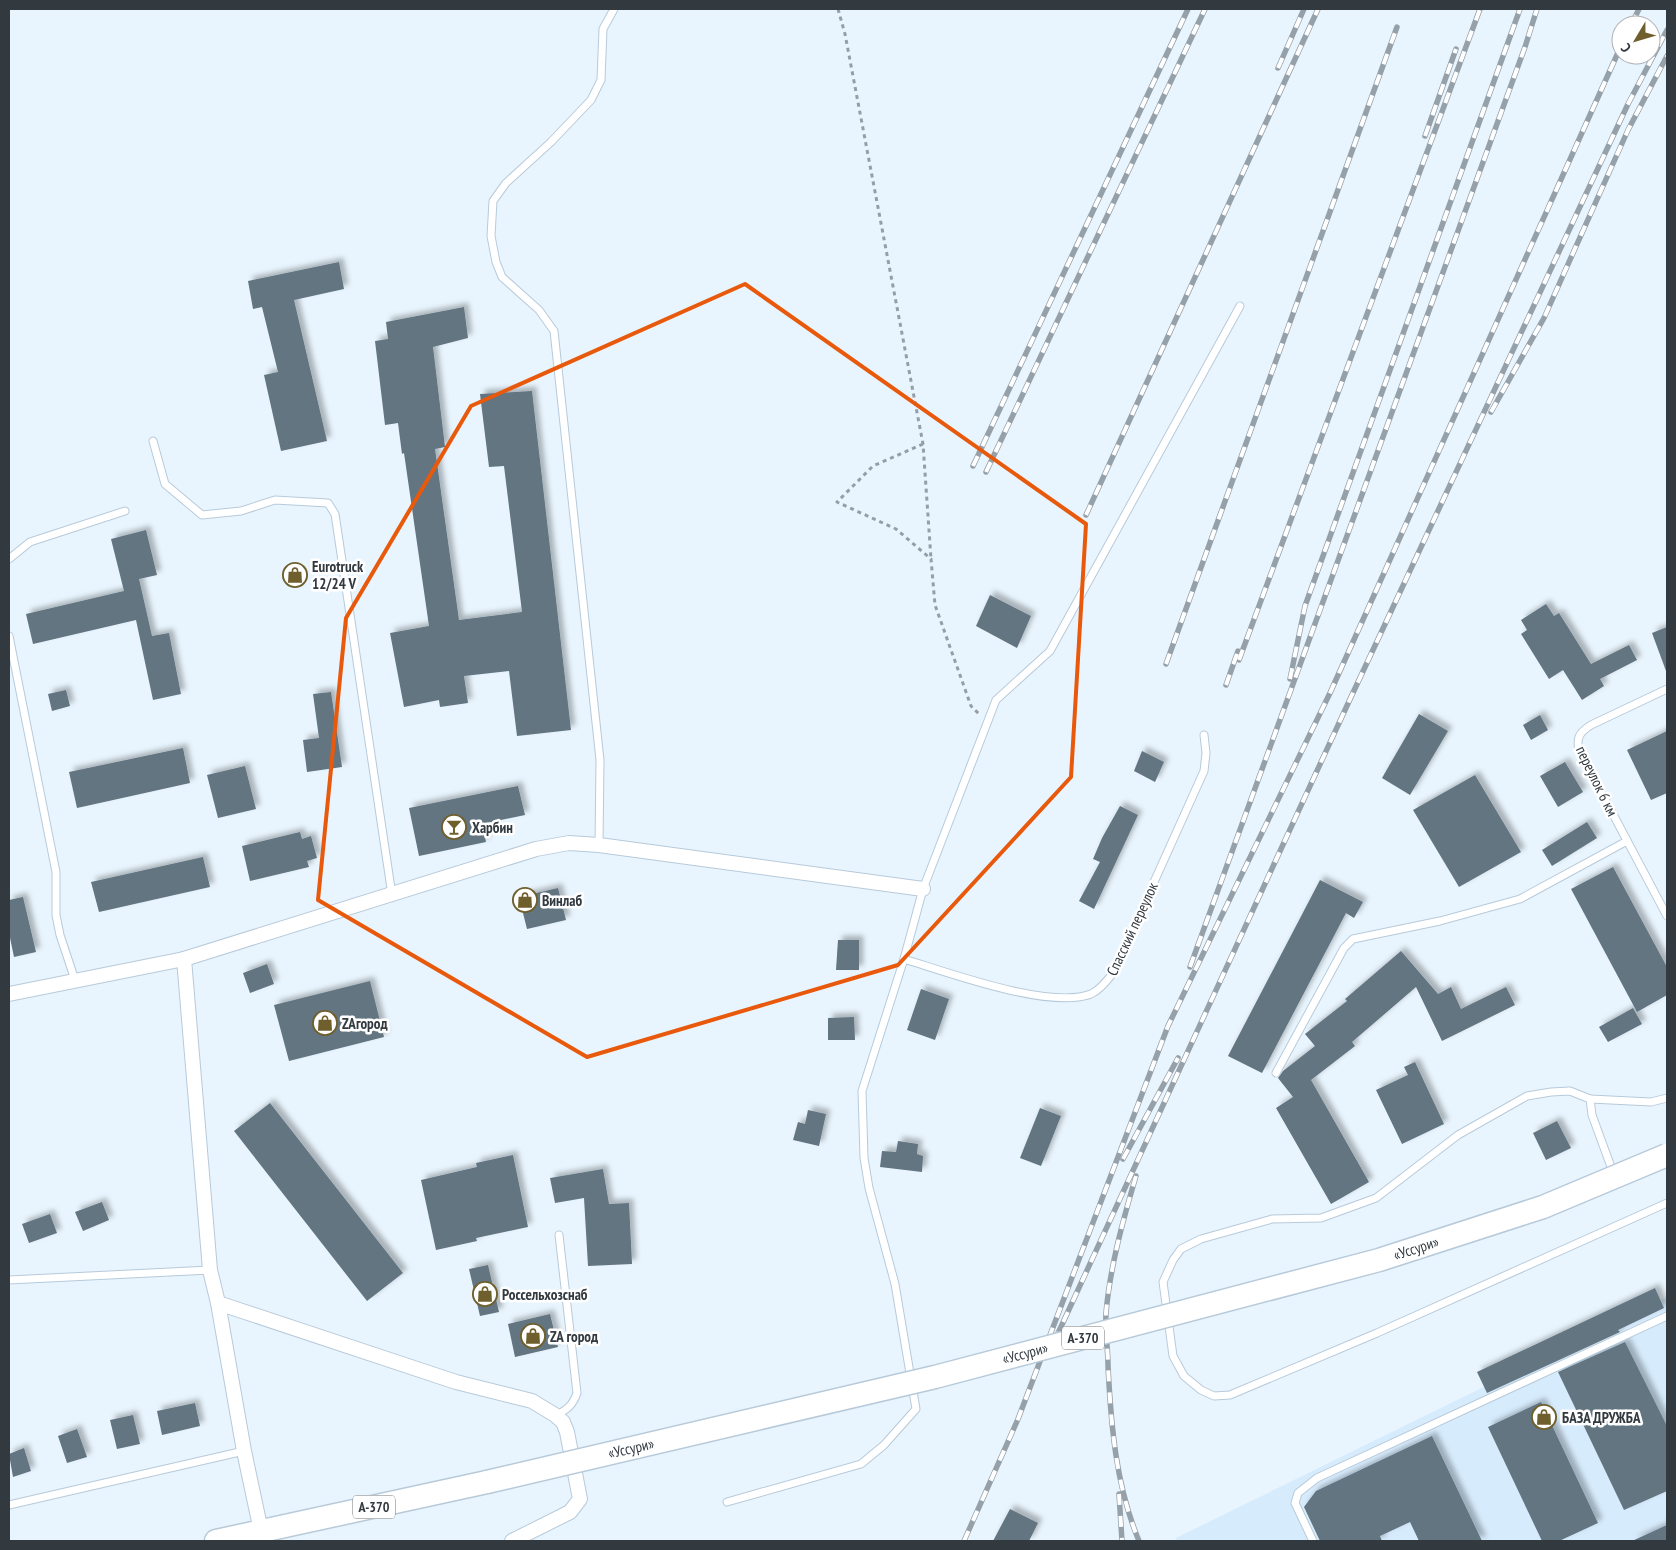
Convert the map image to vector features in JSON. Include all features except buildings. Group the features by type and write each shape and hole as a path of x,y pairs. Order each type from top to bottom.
{"highway":[{"name":"«Уссури»","path":"261,1532 487,1482 934,1377 1379,1260 1543,1207 1667,1155"},
{"name":"А-370","path":"216,1541 261,1532"}],"street":[{"path":"9,994 184,959 536,849 569,843 599,844 923,889"},
{"path":"184,959 210,1270 218,1303 244,1451 261,1532"},
{"path":"218,1303 456,1382 532,1401 555,1415 563,1422 567,1432 580,1499 570,1512 512,1541"}],"lane":[{"path":"599,844 600,760 554,331 539,310 502,277 494,253 491,218 493,201 506,183 551,142 591,100 601,80 604,29 614,9"},
{"path":"726,1502 861,1464 884,1445 916,1409 895,1284 869,1188 864,1158 862,1091 904,959 923,889 996,700 1050,651 1240,306"},
{"path":"153,442 165,484 202,515 241,511 275,500 328,503 334,514 392,895"},
{"path":"9,559 30,542 125,511"},
{"path":"9,636 56,872 56,915 60,935 75,980"},
{"name":"переулок 6 км","path":"1667,689 1590,725 1580,732 1577,741 1579,750 1667,916"},
{"name":"Спасский переулок","path":"904,959 1010,990 1058,997 1076,997 1092,993 1105,984 1113,973 1204,770 1206,753 1204,735"},
{"path":"1276,1073 1344,948 1353,939 1440,920 1520,899 1627,841"},
{"path":"1667,1098 1651,1102 1590,1099 1570,1091 1527,1096 1458,1135 1376,1198 1321,1218 1272,1218 1201,1239 1181,1249 1173,1260 1163,1282 1173,1356 1184,1376 1201,1390 1214,1396 1230,1395 1667,1203"},
{"path":"1590,1099 1592,1115 1600,1141 1616,1179"},
{"path":"555,1415 567,1410 574,1402 577,1393 559,1235"},
{"path":"9,1280 210,1270"},
{"path":"1312,1541 1295,1503 1298,1493 1317,1478 1667,1316"},
{"path":"9,1505 244,1451"}],"path":[{"path":"838,9 845,34 923,444 935,605 971,706 987,723"},
{"path":"923,444 873,466 836,502 896,529 931,558"}],"highlighted area":[{"path":"745,284 1086,524 1071,777 898,965 587,1057 318,900 346,618 471,406"}],"shaded area":[{"name":"БАЗА ДРУЖБА","path":"1667,1297 1667,1541 1177,1541 1176,1538"}],"railway":[{"path":"973,466 1188,9"},
{"path":"986,472 1205,9"},
{"path":"1278,68 1304,9"},
{"path":"1086,515 1318,9"},
{"path":"1239,660 1480,9"},
{"path":"1290,679 1305,606 1520,9"},
{"path":"1190,967 1525,47 1537,9"},
{"path":"1636,15 1639,9"},
{"path":"1166,664 1397,27"},
{"path":"1054,1342 1351,697 1628,104 1667,30"},
{"path":"1425,136 1456,49"},
{"path":"1491,412 1544,318 1628,130 1667,56"},
{"path":"964,1541 1018,1419 1168,1026 1330,693 1612,65"},
{"path":"1226,685 1238,651"},
{"path":"1123,1159 1178,1058"},
{"path":"1136,1176 1114,1261 1106,1320 1109,1388 1116,1455 1125,1499 1139,1541"},
{"path":"1119,1494 1122,1541"}],"place":[{"name":"Eurotruck 12/24 V","path":"295,575"},
{"name":"Харбин","path":"454,827"},
{"name":"Винлаб","path":"525,900"},
{"name":"ZAгород","path":"325,1023"},
{"name":"Россельхозснаб","path":"485,1294"},
{"name":"ZA город","path":"533,1336"},
{"name":"БАЗА ДРУЖБА","path":"1544,1417"}]}
